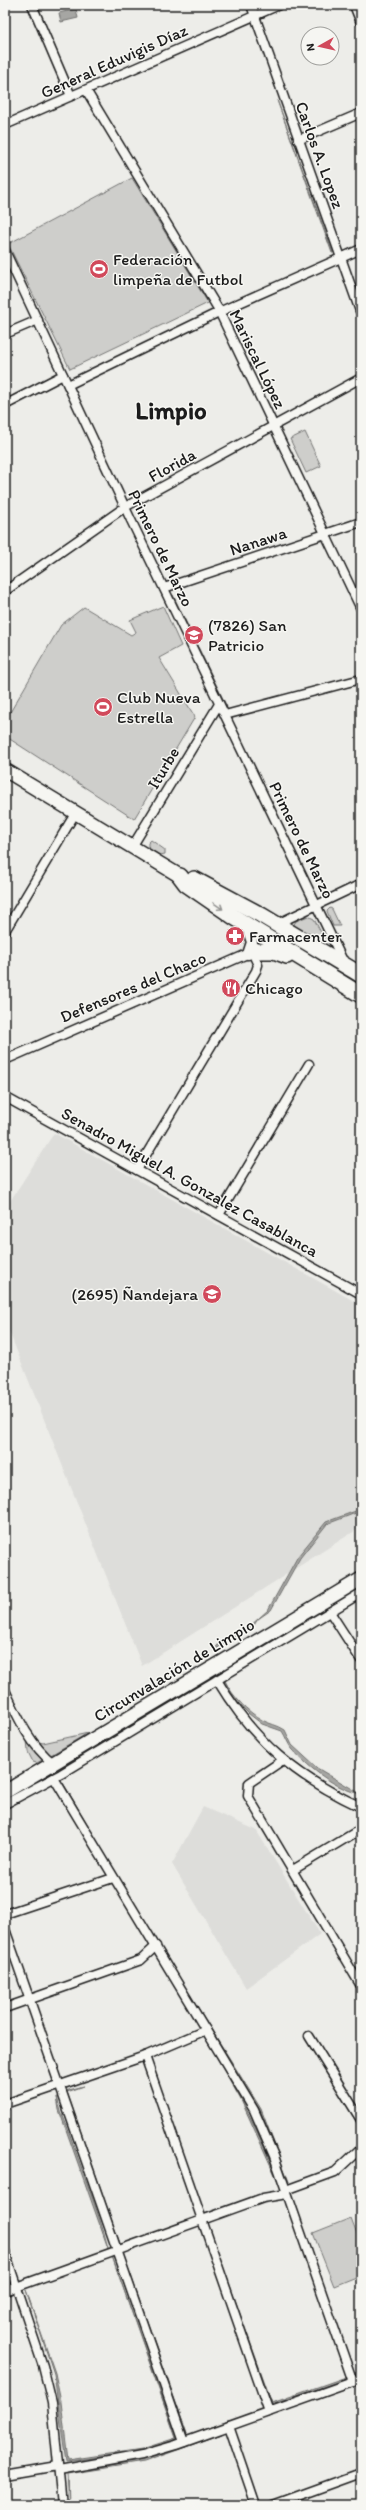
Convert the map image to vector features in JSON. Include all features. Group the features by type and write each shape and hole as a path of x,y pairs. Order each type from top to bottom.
{"highway":[{"path":"5,770 180,876 186,884 273,942 359,988"},
{"path":"180,876 189,877 277,924 361,975"},
{"path":"252,952 279,952 337,984 359,988"},
{"name":"Circunvalación de Limpio","path":"5,1792 361,1579"}],"street":[{"path":"32,5 71,96"},
{"name":"Carlos A. Lopez","path":"251,5 361,314"},
{"name":"General Eduvigis Díaz","path":"5,125 279,5"},
{"path":"354,5 361,20"},
{"name":"Mariscal López","path":"86,90 219,312 361,609"},
{"path":"298,140 361,113"},
{"path":"68,385 219,312 361,249"},
{"name":"Primero de Marzo","path":"5,250 125,507 345,965"},
{"path":"5,334 38,320"},
{"path":"5,405 63,375"},
{"name":"Florida","path":"5,591 125,507 361,378"},
{"name":"Nanawa","path":"164,588 361,522"},
{"path":"225,716 361,679"},
{"name":"Iturbe","path":"132,847 220,704"},
{"path":"5,931 76,812"},
{"path":"277,924 361,884"},
{"path":"137,1170 256,971 258,965 252,952 251,936 245,924"},
{"name":"Defensores del Chaco","path":"5,1060 273,942"},
{"path":"219,1215 309,1064"},
{"name":"Senadro Miguel A. Gonzalez Casablanca","path":"5,1097 361,1294"},
{"path":"5,1804 54,1778 361,1593"},
{"path":"330,1612 361,1660"},
{"path":"216,1680 242,1720 258,1738 283,1760 333,1794 361,1807"},
{"path":"5,1690 24,1729 39,1751 54,1764"},
{"path":"283,1760 249,1783 247,1792 361,1986"},
{"path":"5,2476 142,2455 184,2442 357,2381 287,2192 254,2110 54,1778"},
{"path":"293,1870 361,1830"},
{"path":"5,1914 113,1878"},
{"path":"5,1929 184,2442"},
{"path":"5,2008 141,1960 156,1946"},
{"path":"5,2104 145,2056 206,2030"},
{"path":"309,2036 361,2120"},
{"path":"145,2056 269,2412"},
{"path":"5,2290 268,2196 287,2192 335,2172 361,2148"},
{"path":"5,2252 18,2286 52,2403 62,2505"},
{"path":"230,2426 256,2505"},
{"path":"273,2505 361,2473"}],"shaded area":[{"path":"76,9 78,18 61,22 59,13"},
{"path":"277,100 333,253 332,253"},
{"path":"132,178 208,303 70,369 8,244"},
{"path":"305,432 321,466 306,473 290,439"},
{"path":"173,595 227,707 226,707"},
{"path":"163,606 181,646 159,658 195,717 134,819 5,736 5,721 61,625 84,607 131,635 136,632 130,620"},
{"path":"151,840 165,850 165,854 160,855 148,848 148,843"},
{"path":"330,908 332,909 340,926 333,926 327,911"},
{"path":"308,916 314,919 325,940 315,937 311,939 293,926 296,921"},
{"path":"289,944 298,947 361,982 361,990"},
{"path":"54,1133 361,1305 361,1527 142,1666 5,1321 5,1209"},
{"path":"361,1509 361,1511 327,1524 300,1558 271,1610 258,1619 254,1625 213,1651 218,1645 249,1627 268,1610 298,1556 326,1522"},
{"path":"361,1586 361,1589 196,1689 169,1702"},
{"path":"229,1689 236,1698 251,1712 262,1720 285,1730 292,1745 317,1768 361,1794 342,1788 315,1771 291,1748 282,1731 262,1724 236,1701"},
{"path":"88,1733 37,1763 33,1762 28,1752 27,1739 43,1743"},
{"path":"105,1742 53,1774 5,1799 5,1797"},
{"path":"63,1783 162,1950 261,2109 289,2182 260,2110 162,1952"},
{"path":"203,1807 256,1830 320,1934 246,1988 172,1864"},
{"path":"206,2038 247,2110 264,2146 280,2186 241,2100"},
{"path":"84,2086 67,2092 120,2244 65,2091"},
{"path":"57,2097 94,2203 108,2248 59,2110"},
{"path":"292,2194 354,2372 361,2370 354,2374"},
{"path":"351,2218 361,2244 361,2275 334,2286 313,2233"},
{"path":"208,2224 272,2403 346,2377 342,2381 271,2405"},
{"path":"123,2253 187,2434 122,2254"},
{"path":"112,2256 177,2439 142,2451 66,2462 54,2374 26,2290 55,2373 61,2402 68,2460 142,2449 176,2438"},
{"path":"222,2434 144,2462 68,2474 69,2505 67,2473 133,2462"}],"place":[{"name":"Federación limpeña de Futbol","path":"99,269"},
{"name":"(7826) San Patricio","path":"194,635"},
{"name":"Club Nueva Estrella","path":"103,707"},
{"name":"Farmacenter","path":"235,936"},
{"name":"Chicago","path":"231,988"},
{"name":"(2695) Ñandejara","path":"212,1294"}],"district":[{"name":"Limpio","path":"171,410"}]}
